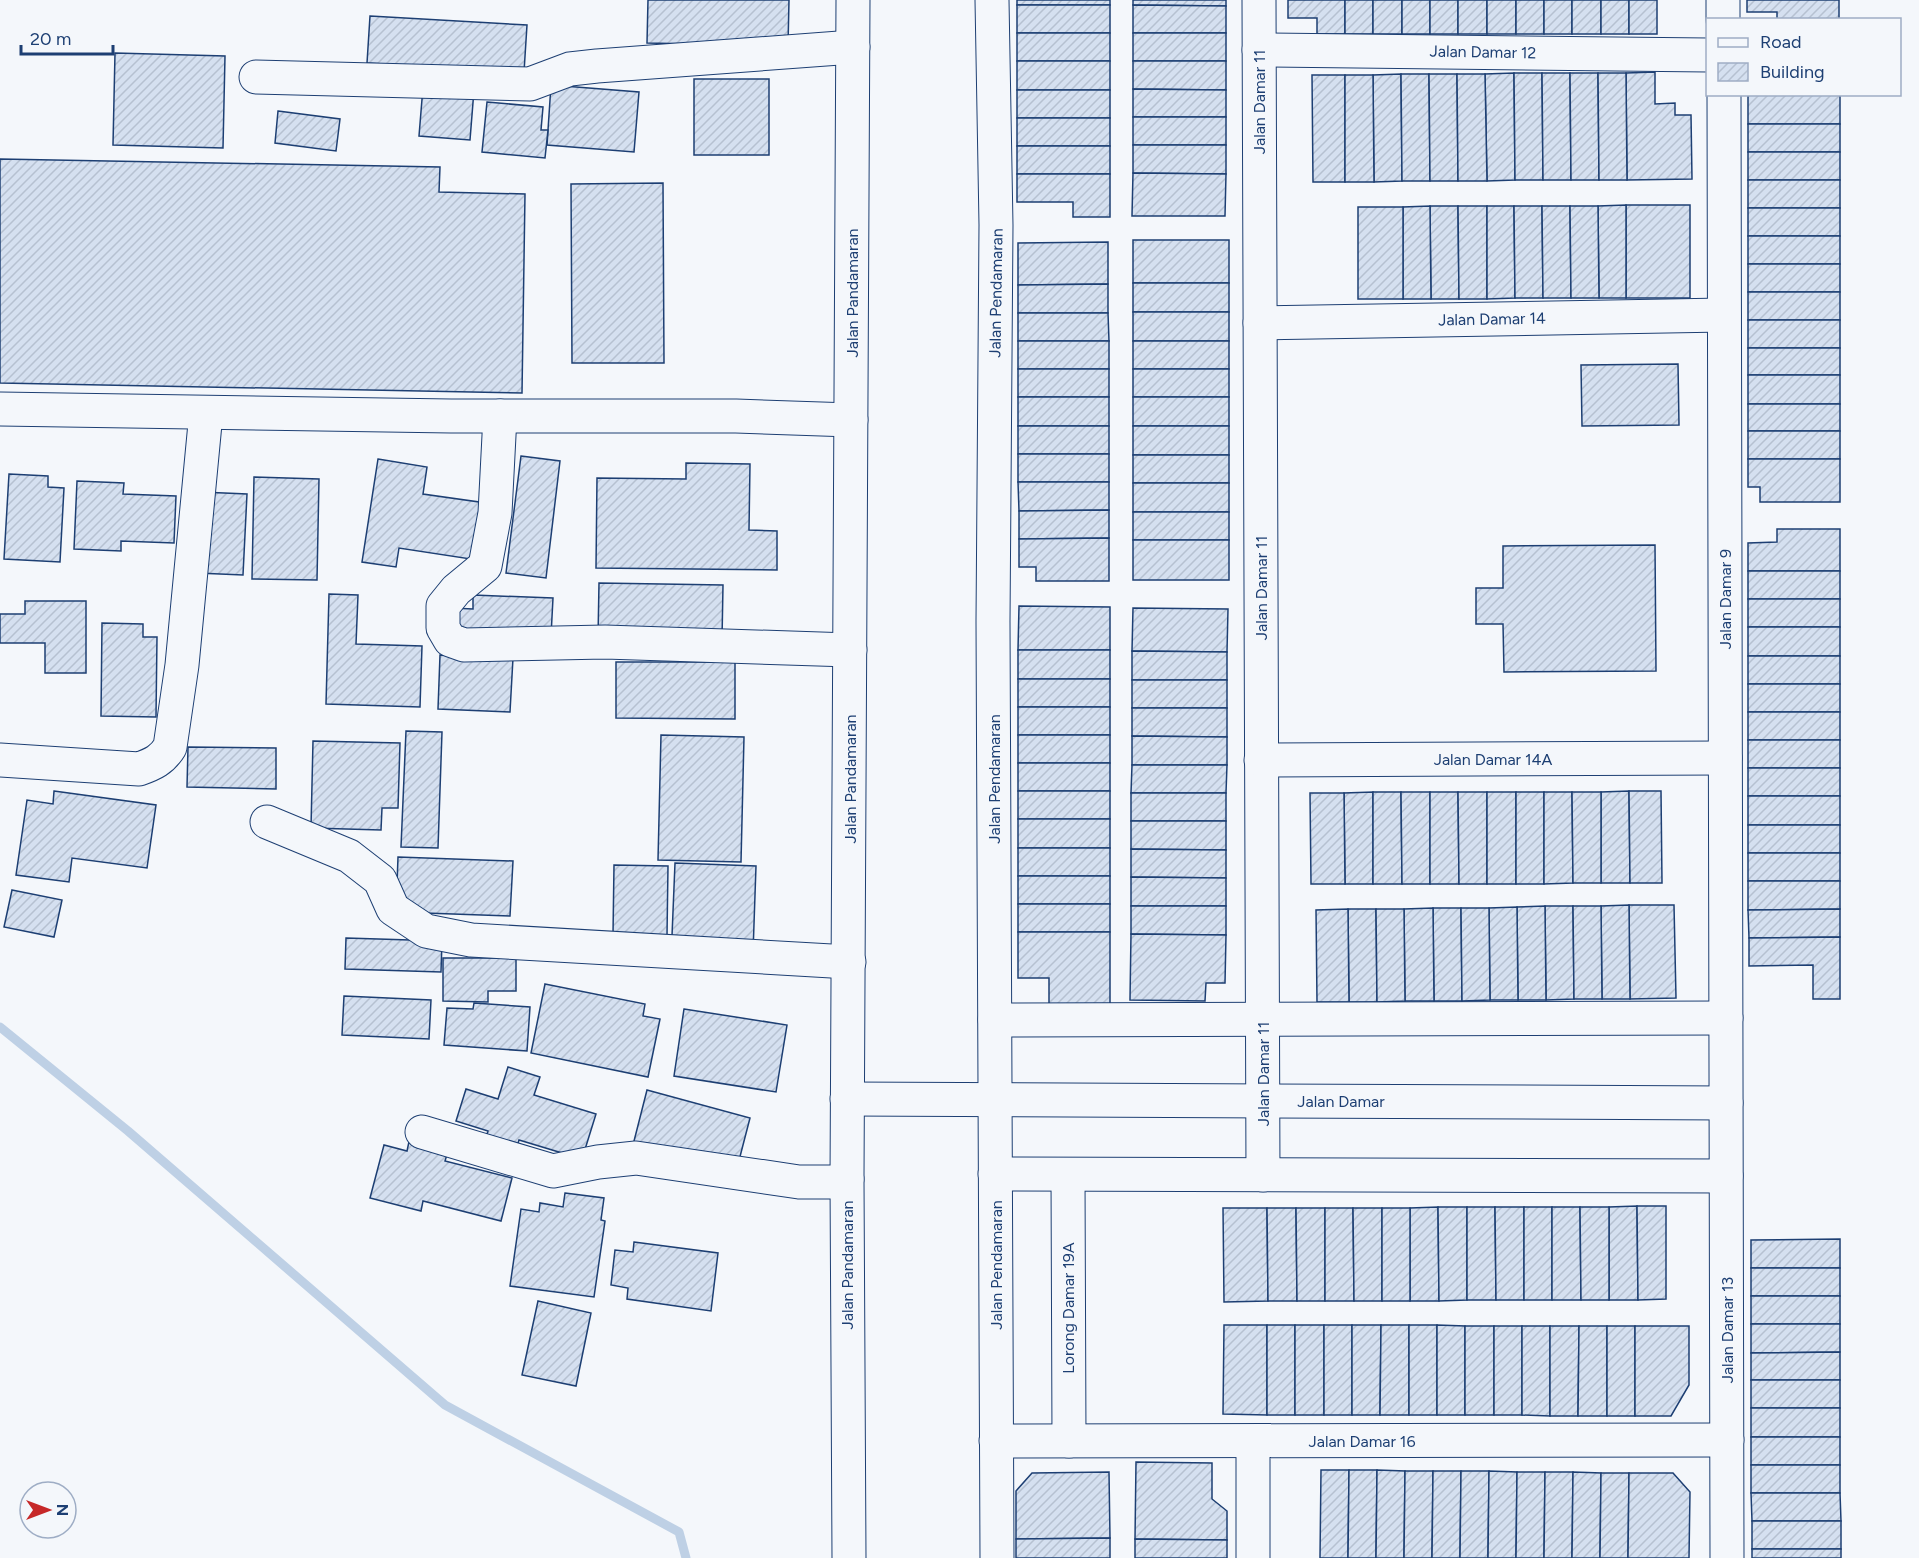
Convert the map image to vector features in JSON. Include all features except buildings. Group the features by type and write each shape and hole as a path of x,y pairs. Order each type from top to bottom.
{"street":[{"name":"Jalan Pandamaran","path":"849,1558 847,1099 853,0"},
{"name":"Jalan Pendamaran","path":"992,0 996,225 993,591 997,1558"},
{"name":"Jalan Damar 11","path":"1259,0 1263,1175"},
{"path":"1723,0 1723,18"},
{"path":"256,77 530,84 570,69 853,47"},
{"name":"Jalan Damar 12","path":"1259,50 1706,55"},
{"name":"Jalan Damar 9","path":"1724,96 1726,1103"},
{"name":"Jalan Damar 14","path":"1260,323 1724,315"},
{"path":"0,409 500,416 736,416 851,420"},
{"path":"0,760 139,769 154,764 165,756 170,747 182,665 206,413"},
{"path":"500,416 495,513 484,566 456,590 443,606 443,628 450,640 464,645 617,642 850,650"},
{"name":"Jalan Damar 14A","path":"1261,759 1725,759"},
{"path":"267,822 349,856 380,880 393,909 426,931 471,940 849,962"},
{"path":"995,1020 1726,1018"},
{"name":"Jalan Damar","path":"847,1099 1726,1103"},
{"name":"Jalan Damar 13","path":"1726,1103 1727,1558"},
{"path":"422,1132 553,1171 598,1162 636,1158 799,1182 836,1182 847,1179"},
{"path":"995,1174 1726,1176"},
{"name":"Lorong Damar 19A","path":"1068,1175 1069,1441"},
{"name":"Jalan Damar 16","path":"996,1441 1727,1440"},
{"path":"1253,1441 1253,1558"}],"waterway":[{"path":"0,1027 128,1131 445,1405 679,1532 686,1558"}]}
